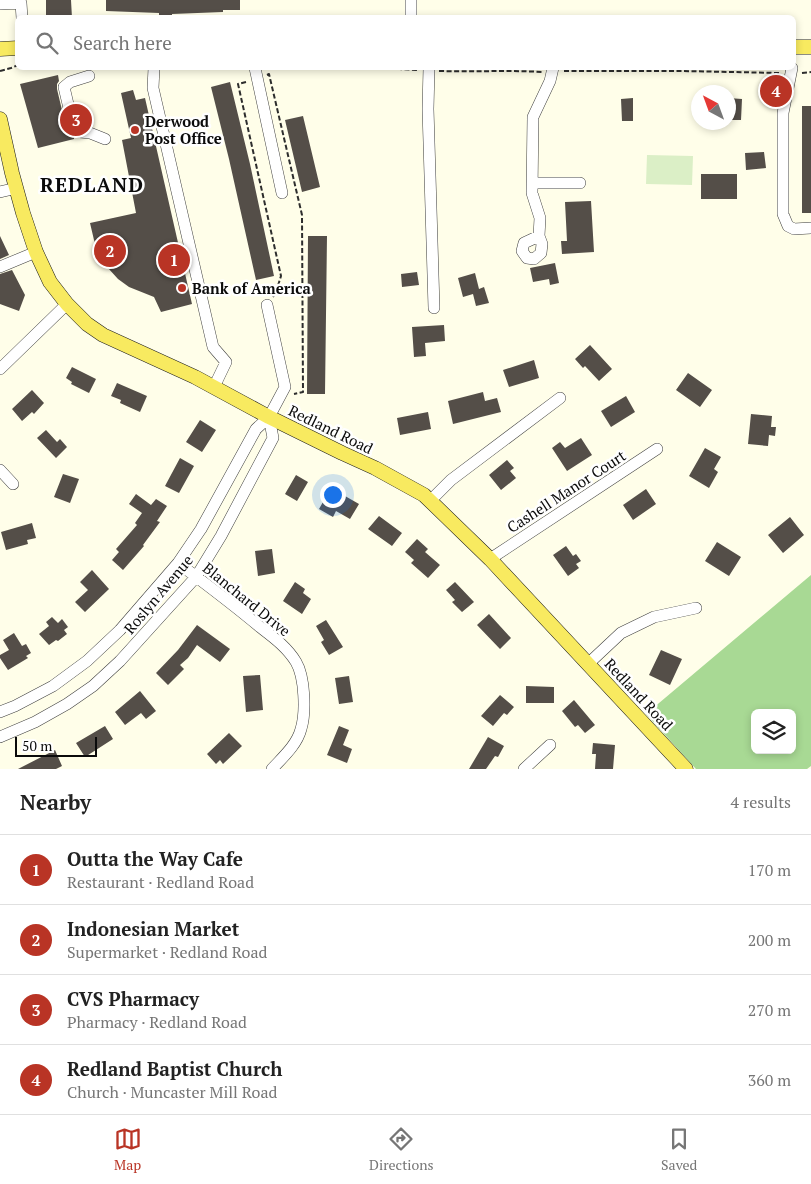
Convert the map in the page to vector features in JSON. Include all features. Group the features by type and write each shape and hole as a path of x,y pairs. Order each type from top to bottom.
{"main road":[{"path":"796,47 811,47"},
{"path":"0,49 15,48"},
{"name":"Redland Road","path":"0,119 23,213 36,252 50,282 67,304 87,324 103,335 195,377 270,417 376,468 424,495 490,559 686,769"}],"street":[{"path":"411,0 411,15"},
{"path":"0,4 21,3 22,15"},
{"path":"154,70 153,88 213,348 226,362 214,387"},
{"path":"429,70 428,109 434,308"},
{"path":"539,236 540,218 532,193 533,117 550,81 553,70"},
{"path":"791,70 782,113 783,214 788,226 794,229 811,228"},
{"path":"256,73 282,193"},
{"path":"89,76 70,82 64,87 72,121 75,128 80,132 90,133 105,139"},
{"path":"532,183 580,182"},
{"path":"0,192 17,188"},
{"path":"0,267 36,252"},
{"path":"0,369 67,304"},
{"name":"Roslyn Avenue","path":"0,712 52,686 87,660 120,630 178,563 201,529 256,429 270,417 285,387 267,305"},
{"path":"430,501 451,480 560,398"},
{"name":"Roslyn Avenue","path":"0,737 43,718 93,686 120,661 196,577 221,536 273,438 270,417"},
{"name":"Cashell Manor Court","path":"490,559 657,449"},
{"path":"0,470 14,484"},
{"name":"Blanchard Drive","path":"178,563 282,645 296,662 303,682 304,704 301,730 290,749 272,769"},
{"path":"589,663 621,633 654,618 696,608"},
{"path":"524,769 550,745"}],"path":[{"path":"0,71 15,66"},
{"path":"448,70 791,70 811,72"},
{"path":"267,305 276,292 282,276 238,84 256,73 269,74 302,214 303,392 279,398"}],"green space":[{"path":"647,155 693,156 692,185 646,184"},
{"path":"811,575 811,766 807,769 696,769 646,714"}],"building":[{"path":"46,0 71,0 72,15 46,15"},
{"path":"106,0 240,0 240,10 223,10 223,12 159,15 159,13 106,11"},
{"path":"58,75 57,89 65,123 74,139 38,148 20,84"},
{"path":"230,82 274,276 256,280 211,87"},
{"path":"133,90 136,100 145,98 192,304 161,312 154,297 129,287 108,268 99,254 90,223 136,213 122,140 131,138 121,93"},
{"path":"633,98 633,121 622,121 621,99"},
{"path":"736,99 742,99 741,120 736,120"},
{"path":"802,106 811,106 811,213 802,213"},
{"path":"303,116 320,187 302,192 285,120"},
{"path":"764,152 766,168 746,170 745,153"},
{"path":"701,174 737,174 737,199 701,199"},
{"path":"591,201 594,252 562,254 561,241 567,241 565,202"},
{"path":"0,236 9,255 0,259"},
{"path":"308,236 327,236 325,394 307,394"},
{"path":"555,263 559,283 550,285 549,279 533,282 530,268"},
{"path":"12,270 25,295 19,311 0,304 0,274"},
{"path":"417,272 419,285 402,287 401,274"},
{"path":"475,273 479,289 484,287 489,303 476,306 473,294 463,297 458,278"},
{"path":"444,325 445,341 425,343 426,356 414,357 412,327"},
{"path":"590,345 612,369 599,381 585,366 583,368 575,359"},
{"path":"534,360 539,378 509,387 503,370"},
{"path":"72,367 96,379 89,393 71,384 72,382 66,378"},
{"path":"688,373 712,390 700,407 676,390"},
{"path":"117,383 147,396 140,412 120,403 121,400 111,396"},
{"path":"32,390 44,403 34,414 32,412 22,421 12,409"},
{"path":"483,392 485,401 497,398 501,412 453,424 448,401"},
{"path":"626,396 635,412 611,427 601,411"},
{"path":"428,412 431,429 400,435 397,418"},
{"path":"751,414 772,416 771,427 776,427 775,436 769,435 768,446 748,444"},
{"path":"200,420 216,430 202,452 186,442"},
{"path":"46,430 57,442 60,439 67,447 56,458 37,438"},
{"path":"581,438 592,455 567,471 552,448 560,442 565,448"},
{"path":"705,448 721,457 714,469 718,472 709,488 689,476"},
{"path":"180,458 194,466 179,493 165,486"},
{"path":"507,460 514,468 510,471 516,478 501,490 489,475"},
{"path":"63,474 79,479 70,503 54,497"},
{"path":"296,475 308,482 297,501 285,494"},
{"path":"331,488 359,504 350,519 336,511 333,517 319,509"},
{"path":"646,489 656,504 633,520 623,505"},
{"path":"136,494 151,505 156,499 167,506 157,521 160,522 144,546 123,570 112,560 119,552 116,549 137,525 135,523 142,513 129,504"},
{"path":"379,516 402,533 392,546 368,529"},
{"path":"790,517 804,535 783,553 768,535"},
{"path":"32,523 36,538 27,540 28,544 6,550 1,532"},
{"path":"417,539 428,549 425,552 440,565 428,578 411,563 414,560 405,552"},
{"path":"717,542 741,557 729,576 705,561"},
{"path":"566,546 573,556 576,554 581,561 576,564 579,568 568,576 553,555"},
{"path":"272,549 275,573 258,576 255,551"},
{"path":"92,570 109,589 85,612 75,602 88,590 80,582"},
{"path":"295,582 305,589 303,593 311,599 302,614 283,601"},
{"path":"455,582 474,602 462,612 452,602 455,600 446,590"},
{"path":"489,614 511,638 500,649 477,625"},
{"path":"52,617 58,623 62,619 68,627 64,630 67,634 49,645 39,634 49,626 46,622"},
{"path":"326,620 343,647 329,655 321,642 324,640 316,626"},
{"path":"197,625 230,649 220,662 197,645 188,658 180,665 184,669 168,685 156,673 178,650"},
{"path":"14,633 22,646 26,644 31,653 26,656 28,658 8,670 0,655 9,650 3,640"},
{"path":"661,650 682,659 670,685 649,675"},
{"path":"260,675 263,710 246,712 243,676"},
{"path":"349,676 353,702 339,704 335,678"},
{"path":"526,686 554,687 554,703 526,703"},
{"path":"140,691 156,711 146,719 141,713 125,725 115,712"},
{"path":"500,695 514,707 507,715 504,713 493,726 481,716"},
{"path":"574,700 595,725 585,733 578,725 575,727 562,711"},
{"path":"105,726 113,739 85,757 76,743"},
{"path":"339,726 349,730 343,745 352,749 347,763 327,755"},
{"path":"229,733 242,746 223,764 220,760 216,764 207,754"},
{"path":"488,737 504,746 498,757 495,756 486,769 469,769"},
{"path":"593,743 615,745 613,769 595,769 596,754 592,754"},
{"path":"55,750 62,766 56,769 18,769"}],"place":[{"name":"Redland Baptist Church","path":"776,91"},
{"name":"CVS Pharmacy","path":"76,120"},
{"name":"Derwood Post Office","path":"135,130"},
{"name":"Indonesian Market","path":"110,251"},
{"name":"Outta the Way Cafe","path":"174,260"},
{"name":"Bank of America","path":"182,288"}],"district":[{"name":"REDLAND","path":"92,184"}]}
